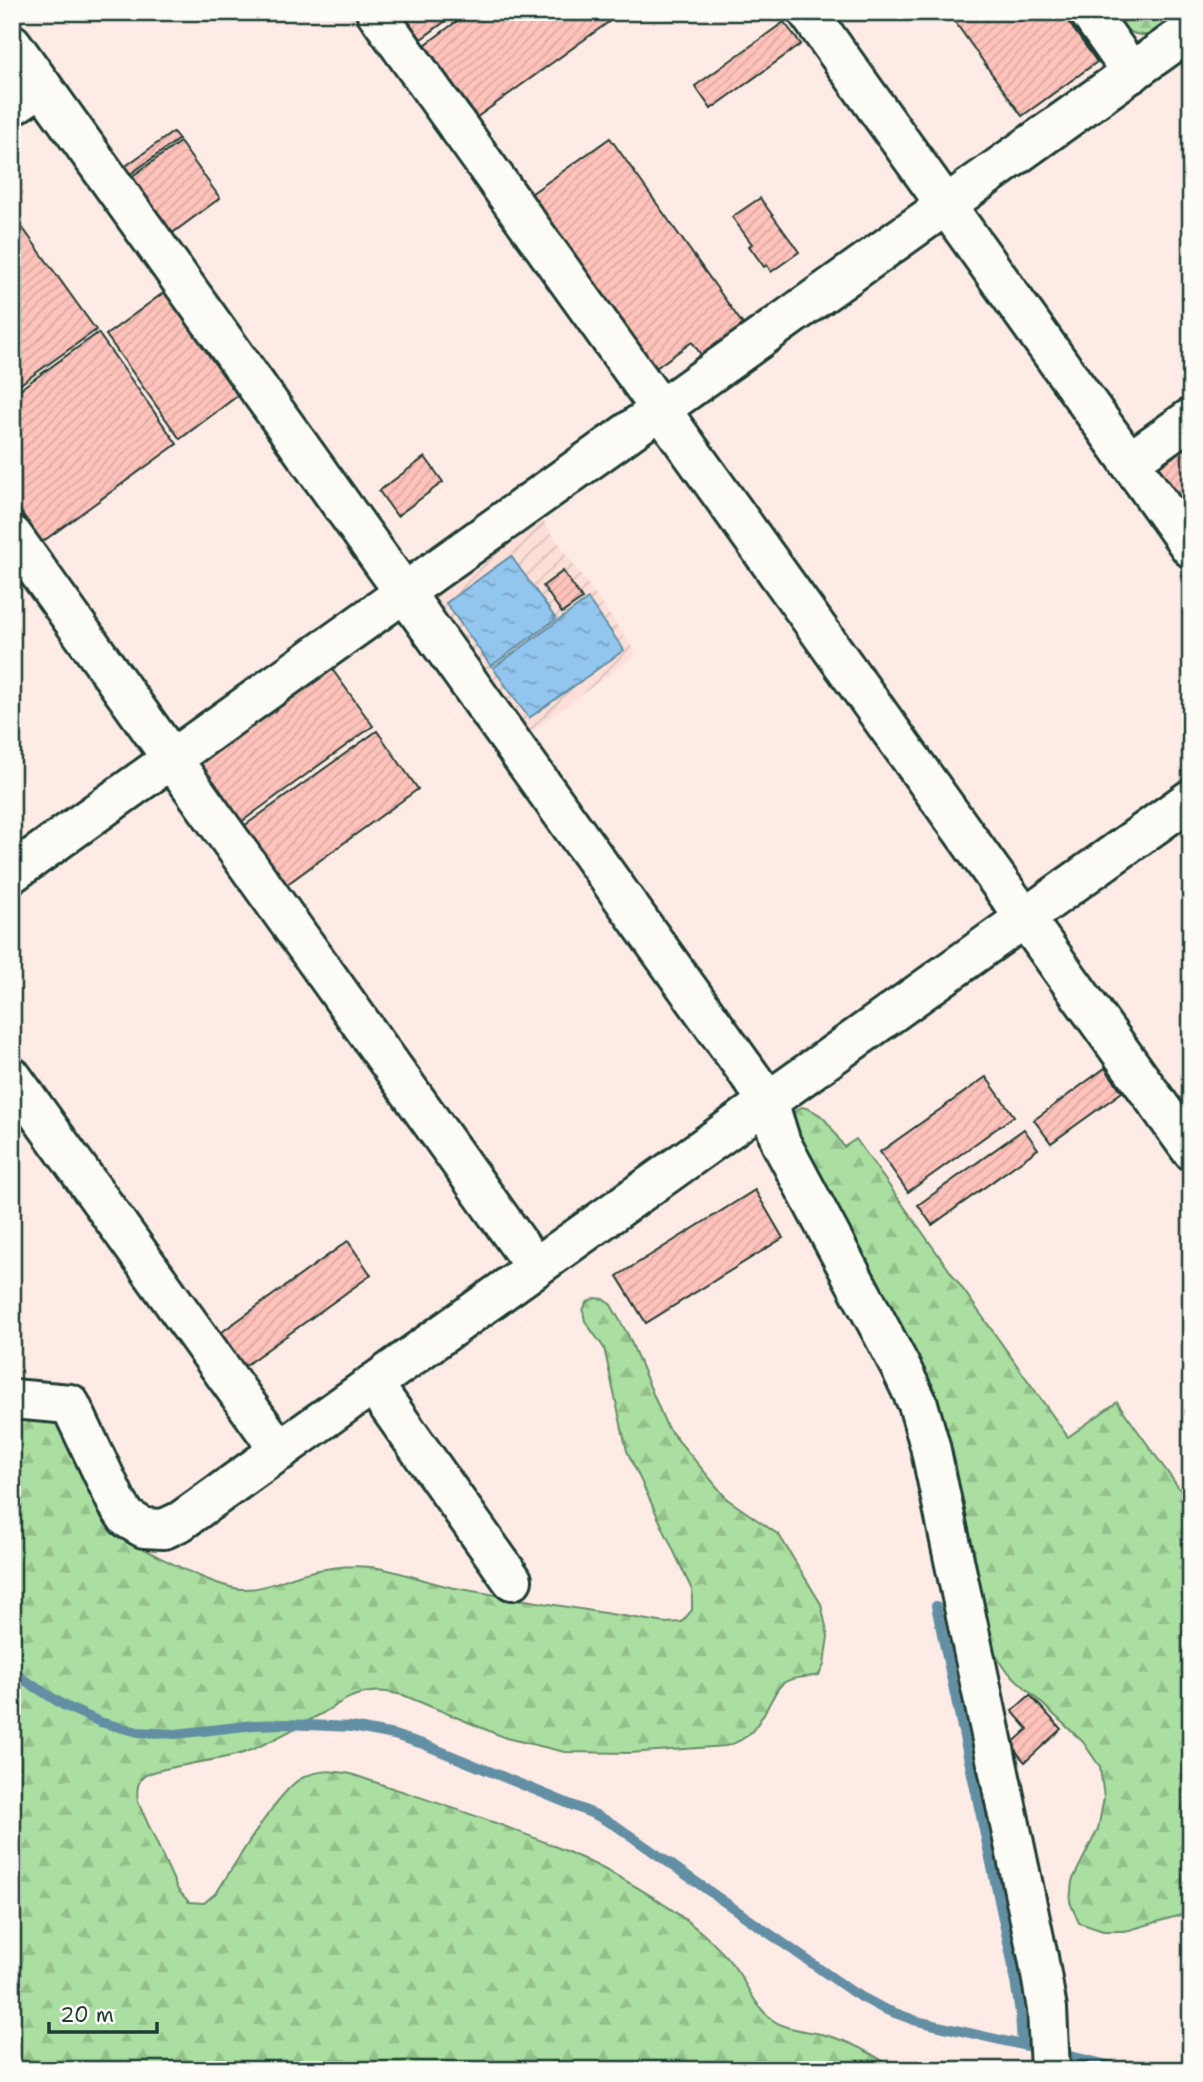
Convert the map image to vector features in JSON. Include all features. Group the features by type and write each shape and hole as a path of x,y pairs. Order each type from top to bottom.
{"street":[{"path":"376,12 1191,1150"},
{"path":"808,12 1191,548"},
{"path":"1089,12 1132,72"},
{"path":"12,873 1191,30"},
{"path":"12,44 27,96 404,593 768,1101 781,1143 918,1404 930,1446 1038,1957 1047,2009 1050,2070"},
{"path":"1129,462 1191,418"},
{"path":"12,536 536,1268"},
{"path":"12,1399 70,1404 117,1503 127,1518 144,1528 164,1529 181,1521 1191,799"},
{"path":"12,1077 280,1451"},
{"path":"373,1384 512,1580"}],"shaded area":[{"path":"538,514 637,654 524,737 428,603 430,591"}],"green space":[{"path":"1106,12 1191,12 1159,31 1144,35 1125,30"},
{"path":"802,1107 822,1117 844,1147 856,1139 1068,1437 1117,1402 1191,1505 1191,1912 1126,1931 1103,1931 1079,1923 1070,1902 1072,1881 1098,1829 1104,1798 1100,1767 1083,1742 1003,1667 993,1650 792,1124 794,1112"},
{"path":"595,1298 604,1299 611,1305 628,1335 667,1427 727,1499 779,1535 821,1604 828,1636 824,1665 819,1675 783,1683 754,1728 735,1743 726,1746 629,1753 565,1752 506,1738 403,1695 375,1691 358,1694 276,1739 246,1752 149,1773 139,1783 138,1802 178,1890 189,1902 204,1903 217,1892 283,1795 304,1777 316,1773 351,1774 489,1821 578,1857 621,1878 662,1903 701,1932 722,1952 736,1969 753,1998 776,2022 844,2041 896,2070 12,2070 12,1412 59,1420 135,1544 218,1583 251,1589 317,1570 370,1567 477,1592 666,1623 682,1622 692,1610 692,1590 627,1451 604,1348 585,1321 583,1311 586,1303"}],"water":[{"path":"511,556 556,619 491,666 446,603"},
{"path":"588,599 624,650 529,718 493,668"}],"building":[{"path":"402,12 458,12 421,39"},
{"path":"469,12 604,12 610,21 477,117 425,45"},
{"path":"948,12 1061,12 1097,62 1022,116"},
{"path":"784,22 801,44 711,109 695,86"},
{"path":"173,132 179,139 125,178 120,170"},
{"path":"610,138 744,326 702,356 692,342 653,370 528,196"},
{"path":"180,142 220,198 167,237 127,180"},
{"path":"760,198 799,252 771,272 767,265 764,267 749,246 752,244 732,217"},
{"path":"12,213 96,330 12,390"},
{"path":"166,291 240,394 180,439 106,335"},
{"path":"98,333 177,444 42,542 12,499 12,395"},
{"path":"1191,363 1191,382 1182,369"},
{"path":"1182,444 1191,456 1191,470 1186,474 1191,480 1191,495 1178,505 1154,471 1174,456 1171,452"},
{"path":"425,457 443,482 397,516 379,491"},
{"path":"563,571 582,599 562,613 543,586"},
{"path":"332,669 373,726 241,822 200,764"},
{"path":"377,731 418,789 286,885 244,826"},
{"path":"1105,1068 1122,1092 1051,1143 1034,1120"},
{"path":"986,1077 1014,1116 908,1192 880,1152"},
{"path":"1024,1129 1038,1149 932,1225 918,1205"},
{"path":"755,1190 783,1238 646,1323 617,1276"},
{"path":"348,1241 371,1275 243,1367 219,1334"},
{"path":"1030,1695 1061,1729 1025,1762 1010,1745 1028,1729 1012,1711"}],"waterway":[{"path":"936,1606 1012,1961 1022,2045"},
{"path":"12,1672 65,1706 100,1722 138,1732 176,1734 286,1724 352,1727 423,1744 596,1815 618,1827 854,1993 884,2009 917,2021 1026,2046"},
{"path":"1066,2055 1129,2070"}]}
